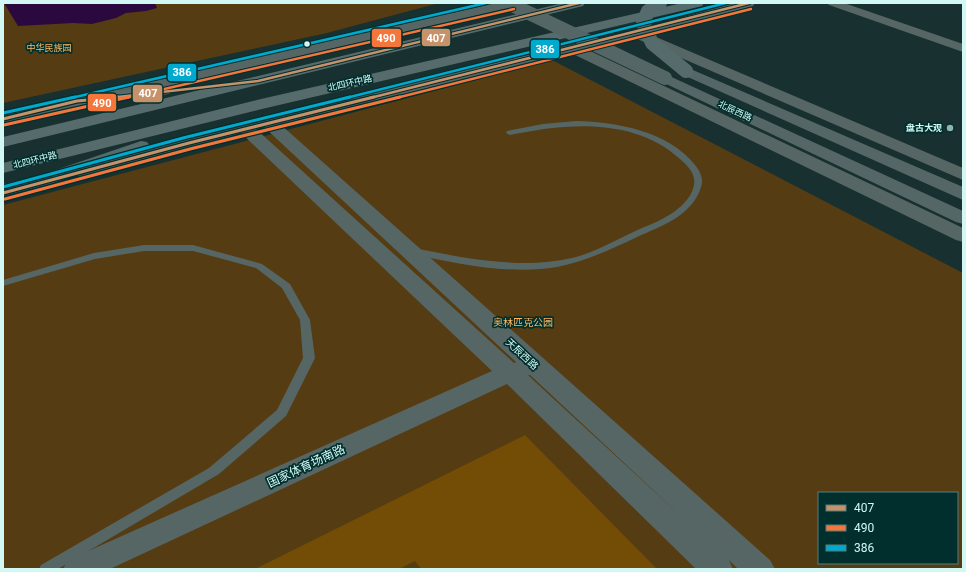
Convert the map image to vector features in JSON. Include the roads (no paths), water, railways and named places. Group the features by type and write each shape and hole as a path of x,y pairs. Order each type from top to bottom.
{"highway":[{"path":"660,3 648,11 643,23 652,43 686,71"},
{"name":"北四环中路","path":"3,168 258,118 698,3"},
{"path":"3,142 574,4"},
{"path":"77,101 258,81"},
{"path":"47,180 258,118"}],"main road":[{"name":"北辰西路","path":"508,3 963,218"},
{"name":"北辰西路","path":"537,3 963,194"}],"street":[{"path":"3,119 487,5 513,3"},
{"name":"北四环中路","path":"3,191 47,180 258,118 574,49 749,3"},
{"path":"833,3 963,48"},
{"path":"636,33 963,176"},
{"name":"北辰西路","path":"574,49 963,236"},
{"path":"3,115 77,101"},
{"name":"天辰西路","path":"258,118 409,250 717,569"},
{"name":"天辰西路","path":"258,118 522,368 759,569"},
{"name":"国家体育场南路","path":"79,569 490,381 522,368"}],"lane":[{"path":"409,250 474,262 511,265 547,265 576,260 648,230 672,218 689,202 698,187 696,171 684,158 666,144 640,133 606,126 577,123 546,125 510,133"},
{"path":"3,283 94,256 144,248 193,248 230,256 259,266 286,286 305,320 309,358 282,413 214,471 46,569"}],"place":[{"name":"盘古大观","path":"950,128"}],"park label":[{"name":"中华民族园","path":"49,48"},
{"name":"奥林匹克公园","path":"523,322"}]}
